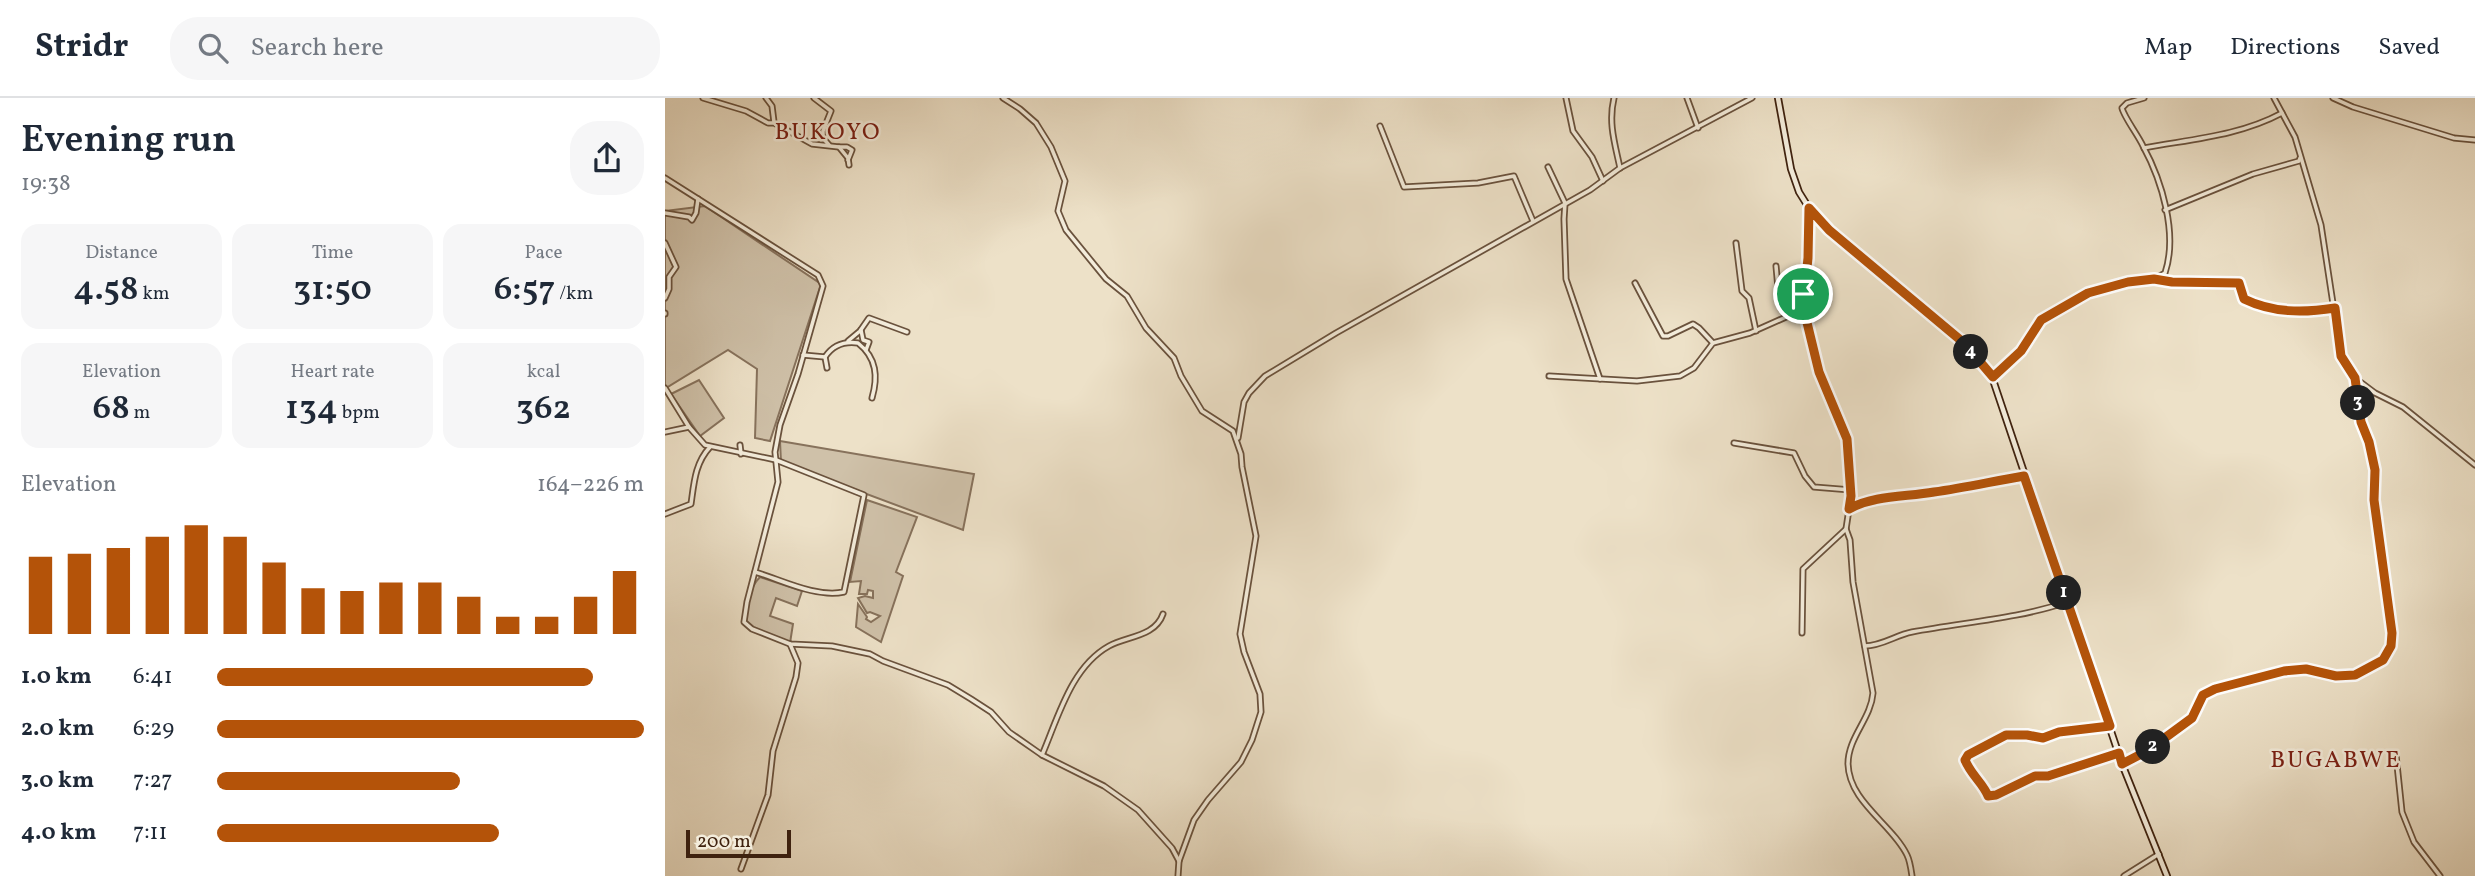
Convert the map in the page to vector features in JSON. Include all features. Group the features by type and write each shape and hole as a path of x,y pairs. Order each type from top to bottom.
{"street":[{"path":"703,98 746,111 812,144 847,147 852,150 848,162 839,147"},
{"path":"768,98 774,123"},
{"path":"814,98 831,111 823,131 823,138 829,145"},
{"path":"1003,98 1035,123 1051,147 1065,181 1058,211 1066,230 1106,279 1127,296 1146,328 1174,358 1181,376 1202,411 1233,431 1238,440 1256,536 1240,634 1259,694 1261,712 1241,762 1194,820 1179,861 1178,876"},
{"path":"1566,98 1573,131 1593,157 1603,181"},
{"path":"1614,98 1611,110 1612,133 1620,168"},
{"path":"1687,98 1698,128"},
{"path":"1738,98 1740,104"},
{"path":"1238,440 1244,402 1265,376 1347,326 1603,181 1620,168 1752,98"},
{"path":"1778,98 1791,169 1799,192 1809,208 1829,230 1964,343 1993,377 2122,764 2167,876"},
{"path":"2124,98 2124,115 2129,118 2144,148 2158,181 2165,210 2169,235 2167,266 2162,276 2154,279"},
{"path":"2123,105 2144,98"},
{"path":"2274,98 2295,137 2321,225 2341,356 2355,378 2375,393 2403,407 2475,465"},
{"path":"2333,98 2353,107 2454,138 2475,140"},
{"path":"2144,148 2215,137 2267,121 2282,113"},
{"path":"1380,126 1404,187 1478,183 1514,176 1533,221"},
{"path":"2165,210 2253,174 2293,164 2299,161 2301,156"},
{"path":"1548,167 1565,203 1566,279 1599,379"},
{"path":"665,178 818,275 823,286 780,425 776,460 778,482 744,622 753,629 790,644 832,646 870,654 948,685 991,712 1009,732 1042,755 1104,786 1137,810 1172,848 1179,861"},
{"path":"665,213 691,219 696,213 698,199"},
{"path":"1809,208 1804,309 1819,372 1847,439 1851,489 1846,529 1850,540 1853,582 1871,681 1872,704 1851,745 1849,772 1864,800 1907,854 1912,876"},
{"path":"665,243 676,267 669,277 669,289 665,298"},
{"path":"1736,243 1742,291 1749,298 1756,331"},
{"path":"1776,266 1778,288 1803,294"},
{"path":"1993,377 2021,351 2041,320 2088,293 2128,282 2154,279 2200,283 2236,282 2239,283 2244,299 2256,305 2297,312 2335,308"},
{"path":"1635,283 1663,336 1693,324 1713,343"},
{"path":"1549,376 1637,381 1680,376 1694,368 1713,343 1756,331 1804,309"},
{"path":"847,343 869,318 907,332"},
{"path":"861,330 863,340 869,342 866,350"},
{"path":"827,368 825,357 829,351 839,344 858,343 866,350 876,369 876,385 872,398"},
{"path":"803,355 825,357"},
{"path":"2122,764 2147,751 2192,718 2203,695 2215,689 2284,671 2306,669 2336,676 2355,675 2383,660 2388,653 2392,633 2374,500 2375,470 2361,422 2355,378"},
{"path":"665,388 689,427 705,445 776,460 864,495 846,589 841,593 811,589 755,572"},
{"path":"665,401 670,397"},
{"path":"665,432 689,427"},
{"path":"1734,443 1794,453 1805,476 1814,487 1851,489"},
{"path":"740,444 741,454"},
{"path":"665,514 691,504 692,485 703,454 710,447"},
{"path":"1849,509 1858,503 1880,498 1937,492 2024,476"},
{"path":"1802,633 1803,569 1846,529"},
{"path":"1865,646 1907,632 1995,620 2067,602"},
{"path":"1042,755 1077,676 1089,661 1108,646 1144,634 1157,624 1163,614"},
{"path":"741,869 768,795 773,751 796,677 798,663 790,644"},
{"path":"2110,726 2059,732 2043,738 2006,735 1968,755 1965,760 1971,773 1985,787 1988,796 1996,795 2035,776 2048,776 2119,753"},
{"path":"2396,754 2402,812 2414,842 2439,876"},
{"path":"2124,876 2159,854"}],"shaded area":[{"path":"705,206 821,284 770,441 755,438 757,369 728,350 666,388 665,386 665,211"},
{"path":"699,380 724,418 700,436 671,394"},
{"path":"780,441 974,474 963,530 781,462"},
{"path":"867,500 917,517 896,572 903,576 881,642 856,627 858,604 866,619 871,622 880,616 867,613 858,598 873,598 873,591 859,594 861,581 850,582"},
{"path":"760,577 802,591 797,606 776,598 770,616 793,624 790,643 753,628 746,622 751,592"}],"district":[{"name":"BUKOYO","path":"828,133"},
{"name":"BUGABWE","path":"2336,761"}],"route":[{"path":"1809,208 1829,230 1964,343 1993,377 2021,351 2041,320 2088,293 2128,282 2154,279 2214,284 2236,282 2243,291 2244,299 2256,305 2297,312 2335,308 2341,356 2355,378 2361,422 2375,470 2374,500 2392,633 2388,653 2383,660 2355,675 2336,676 2306,669 2284,671 2215,689 2203,695 2192,718 2147,751 2122,764 2119,753 2084,762 2048,776 2035,776 1996,795 1988,796 1985,787 1975,779 1965,760 1980,748 2006,735 2043,738 2059,732 2110,726 2024,476 1937,492 1880,498 1858,503 1849,509 1851,496 1847,439 1819,372 1803,306 1803,294 1808,258 1809,208"}]}
